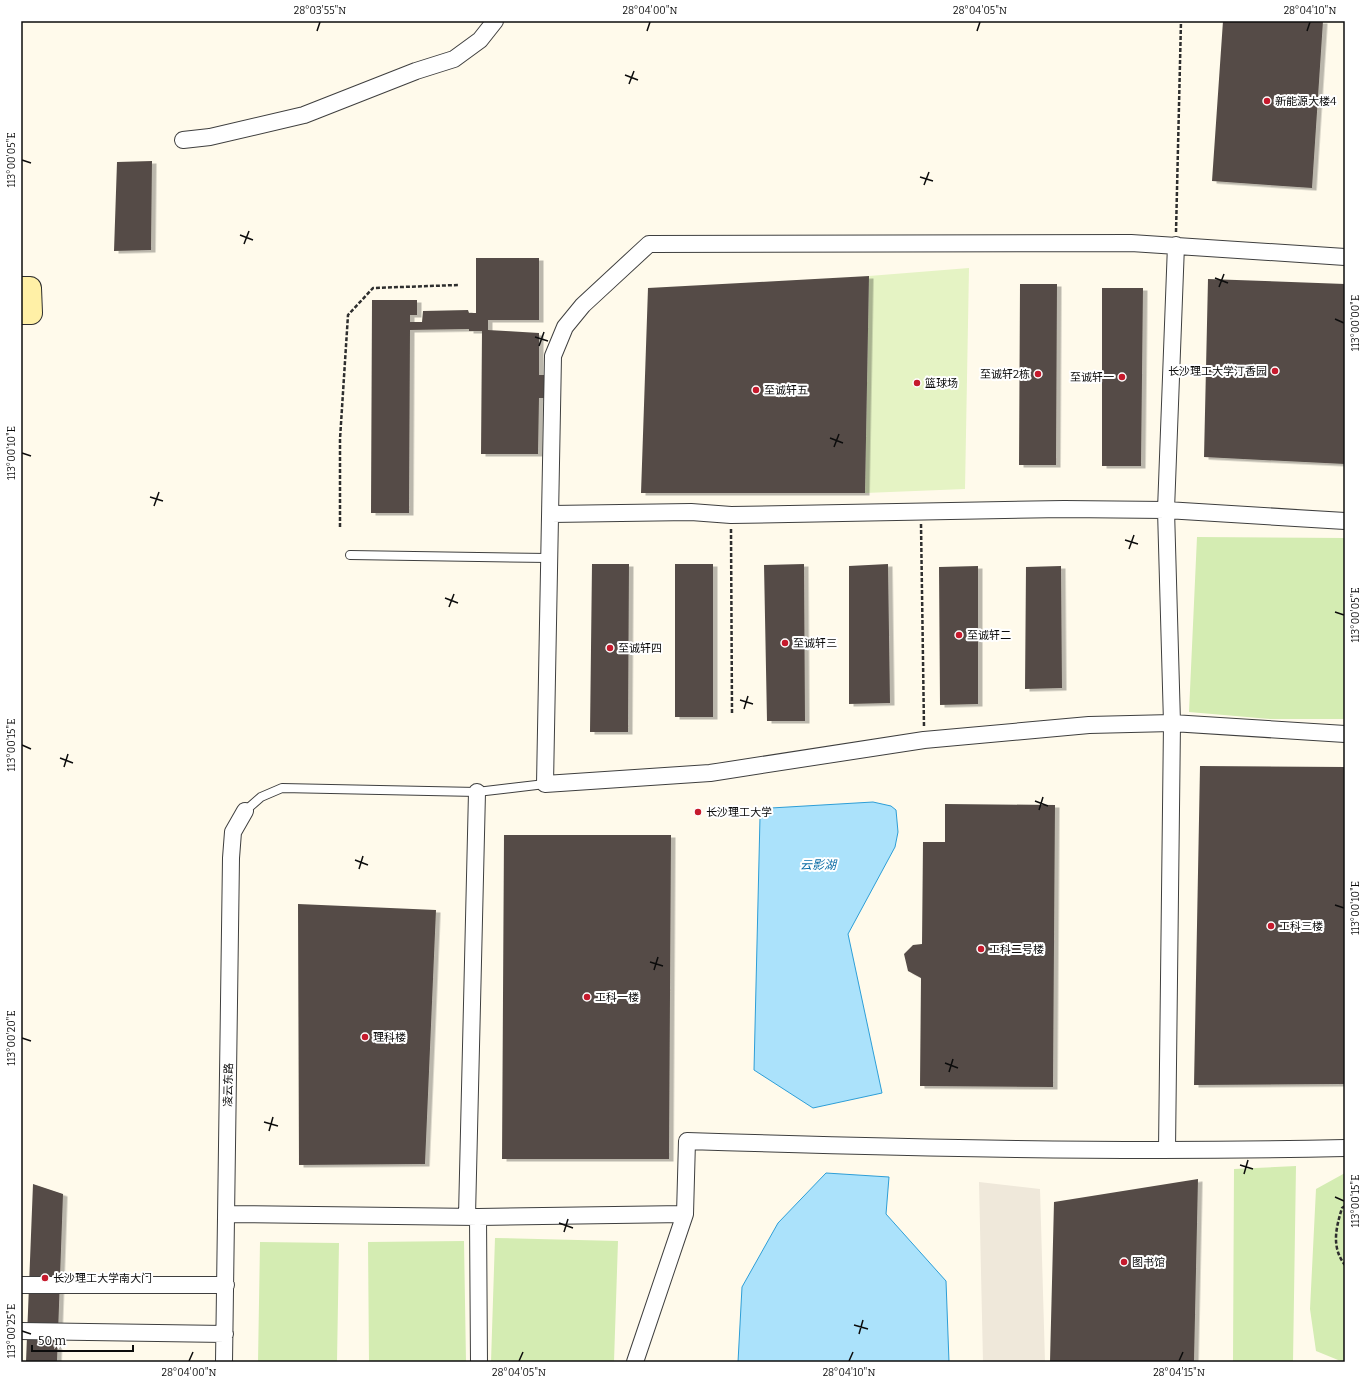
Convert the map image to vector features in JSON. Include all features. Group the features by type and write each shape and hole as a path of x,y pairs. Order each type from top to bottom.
{"main road":[{"path":"21,288 30,288 31,313 21,313"}],"street":[{"path":"183,140 210,137 304,115 416,71 454,59 480,40 495,21"},
{"path":"1345,257 1130,243 649,244 583,305 565,327 553,356 545,784 710,773 924,740 1090,725 1172,723 1345,734"},
{"path":"1166,1150 1172,723 1166,510 1176,245"},
{"path":"550,514 691,512 731,515 1166,510 1345,520"},
{"path":"477,792 473,1216 479,1362"},
{"name":"凌云东路","path":"224,1362 231,858 233,832 246,811"},
{"path":"635,1362 685,1214 687,1141 899,1148 1166,1150 1345,1148"},
{"path":"226,1214 473,1216 685,1214"},
{"path":"21,1285 226,1285"},
{"path":"21,1331 225,1334"}],"lane":[{"path":"350,555 549,558"},
{"path":"246,811 261,797 282,788 477,792 545,784"}],"path":[{"path":"1176,245 1181,21"},
{"path":"340,527 340,439 348,315 373,288 458,285"},
{"path":"921,512 924,740"},
{"path":"731,515 732,714"},
{"path":"1345,1206 1342,1208 1335,1231 1337,1250 1345,1266"}],"green space":[{"name":"篮球场","path":"969,268 965,489 865,493 869,276"},
{"path":"1197,537 1345,538 1345,719 1270,719 1189,712"},
{"path":"1296,1166 1293,1362 1233,1362 1234,1169"},
{"path":"1345,1173 1345,1362 1343,1362 1316,1351 1310,1309 1316,1189"},
{"path":"495,1238 618,1241 614,1362 491,1362"},
{"path":"464,1241 466,1362 369,1362 368,1242"},
{"path":"260,1242 339,1243 337,1362 258,1362"}],"shaded area":[{"path":"979,1182 1040,1189 1045,1362 983,1362"}],"water":[{"name":"云影湖","path":"873,802 891,806 896,810 898,832 895,847 848,934 882,1093 813,1108 754,1070 760,817 771,808"},
{"path":"826,1173 889,1177 886,1214 946,1281 949,1362 738,1362 742,1287 778,1223"}],"building":[{"name":"新能源大楼4","path":"1223,21 1323,21 1312,188 1212,181"},
{"path":"152,161 151,250 114,251 117,162"},
{"path":"476,258 539,258 539,320 488,320 488,330 539,333 539,375 546,375 546,398 539,398 538,454 481,454 482,331 469,331 469,329 410,330 409,513 371,513 372,300 417,300 417,315 410,315 410,322 422,322 423,311 468,310 469,313 476,313"},
{"name":"至诚轩五","path":"869,276 865,493 641,493 648,288"},
{"name":"长沙理工大学汀香园","path":"1208,279 1345,284 1345,464 1204,457"},
{"name":"至诚轩2栋","path":"1020,284 1057,284 1056,465 1019,465"},
{"name":"至诚轩一","path":"1102,288 1143,288 1141,466 1102,466"},
{"name":"至诚轩四","path":"592,564 629,564 628,732 590,732"},
{"name":"至诚轩四","path":"675,564 713,564 713,717 675,717"},
{"name":"至诚轩三","path":"804,564 805,721 767,721 764,565"},
{"name":"至诚轩三","path":"888,564 890,703 849,704 849,566"},
{"name":"至诚轩二","path":"978,566 978,704 940,705 939,567"},
{"name":"至诚轩二","path":"1061,566 1062,688 1025,689 1026,567"},
{"name":"工科三楼","path":"1200,766 1345,767 1345,1084 1194,1085"},
{"name":"工科二号楼","path":"945,804 1055,805 1053,1087 920,1086 921,978 908,971 904,954 913,945 922,944 923,842 945,842"},
{"name":"工科一楼","path":"504,835 671,835 669,1159 502,1159"},
{"name":"理科楼","path":"298,904 436,910 425,1164 299,1165"},
{"name":"图书馆","path":"1198,1179 1194,1362 1050,1362 1054,1202"},
{"name":"长沙理工大学南大门","path":"33,1184 63,1194 57,1362 26,1362"}],"place":[{"name":"新能源大楼4","path":"1267,101"},
{"name":"长沙理工大学汀香园","path":"1275,371"},
{"name":"至诚轩2栋","path":"1038,374"},
{"name":"至诚轩一","path":"1122,377"},
{"name":"篮球场","path":"917,383"},
{"name":"至诚轩五","path":"756,390"},
{"name":"至诚轩二","path":"959,635"},
{"name":"至诚轩三","path":"785,643"},
{"name":"至诚轩四","path":"610,648"},
{"name":"长沙理工大学","path":"698,812"},
{"name":"工科三楼","path":"1271,926"},
{"name":"工科二号楼","path":"981,949"},
{"name":"工科一楼","path":"587,997"},
{"name":"理科楼","path":"365,1037"},
{"name":"图书馆","path":"1124,1262"},
{"name":"长沙理工大学南大门","path":"45,1278"}]}
